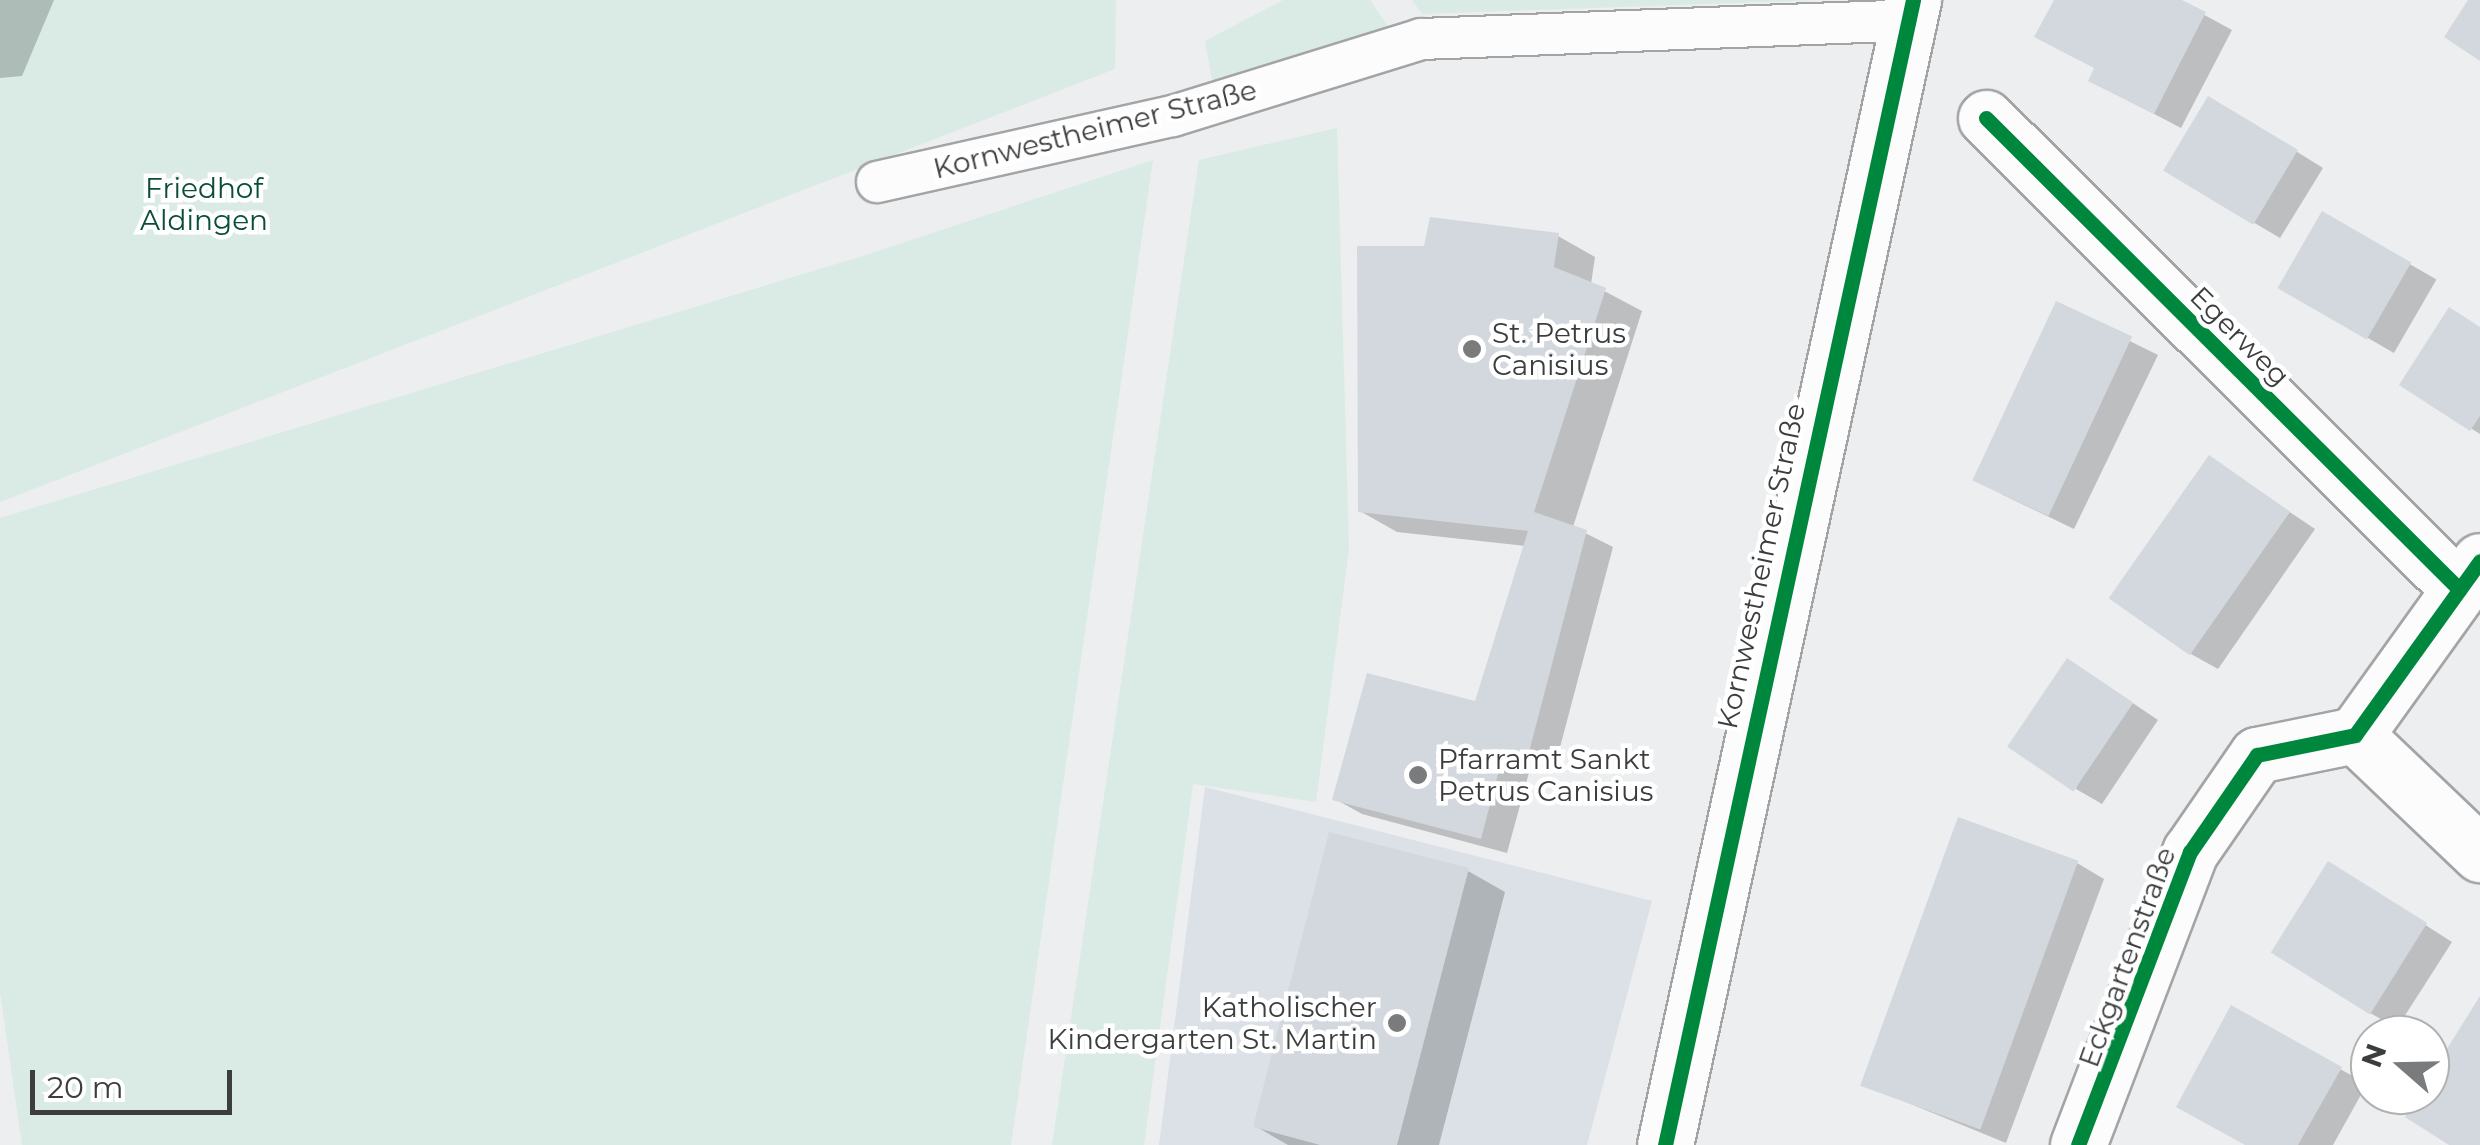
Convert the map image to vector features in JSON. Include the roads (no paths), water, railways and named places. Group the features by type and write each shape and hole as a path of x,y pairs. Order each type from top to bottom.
{"street":[{"name":"Kornwestheimer Straße","path":"1666,1145 1910,10"},
{"name":"Egerweg","path":"1986,118 2470,575"},
{"path":"2470,575 2354,735 2480,854"},
{"name":"Eckgartenstraße","path":"2078,1145 2190,852 2256,755 2354,735"}],"lane":[{"name":"Kornwestheimer Straße","path":"877,182 1173,116 1422,39 1910,10"}],"place":[{"name":"St. Petrus Canisius","path":"1472,349"},
{"name":"Pfarramt Sankt Petrus Canisius","path":"1418,775"},
{"name":"Katholischer Kindergarten St. Martin","path":"1397,1023"}],"park label":[{"name":"Friedhof Aldingen","path":"204,204"}]}
